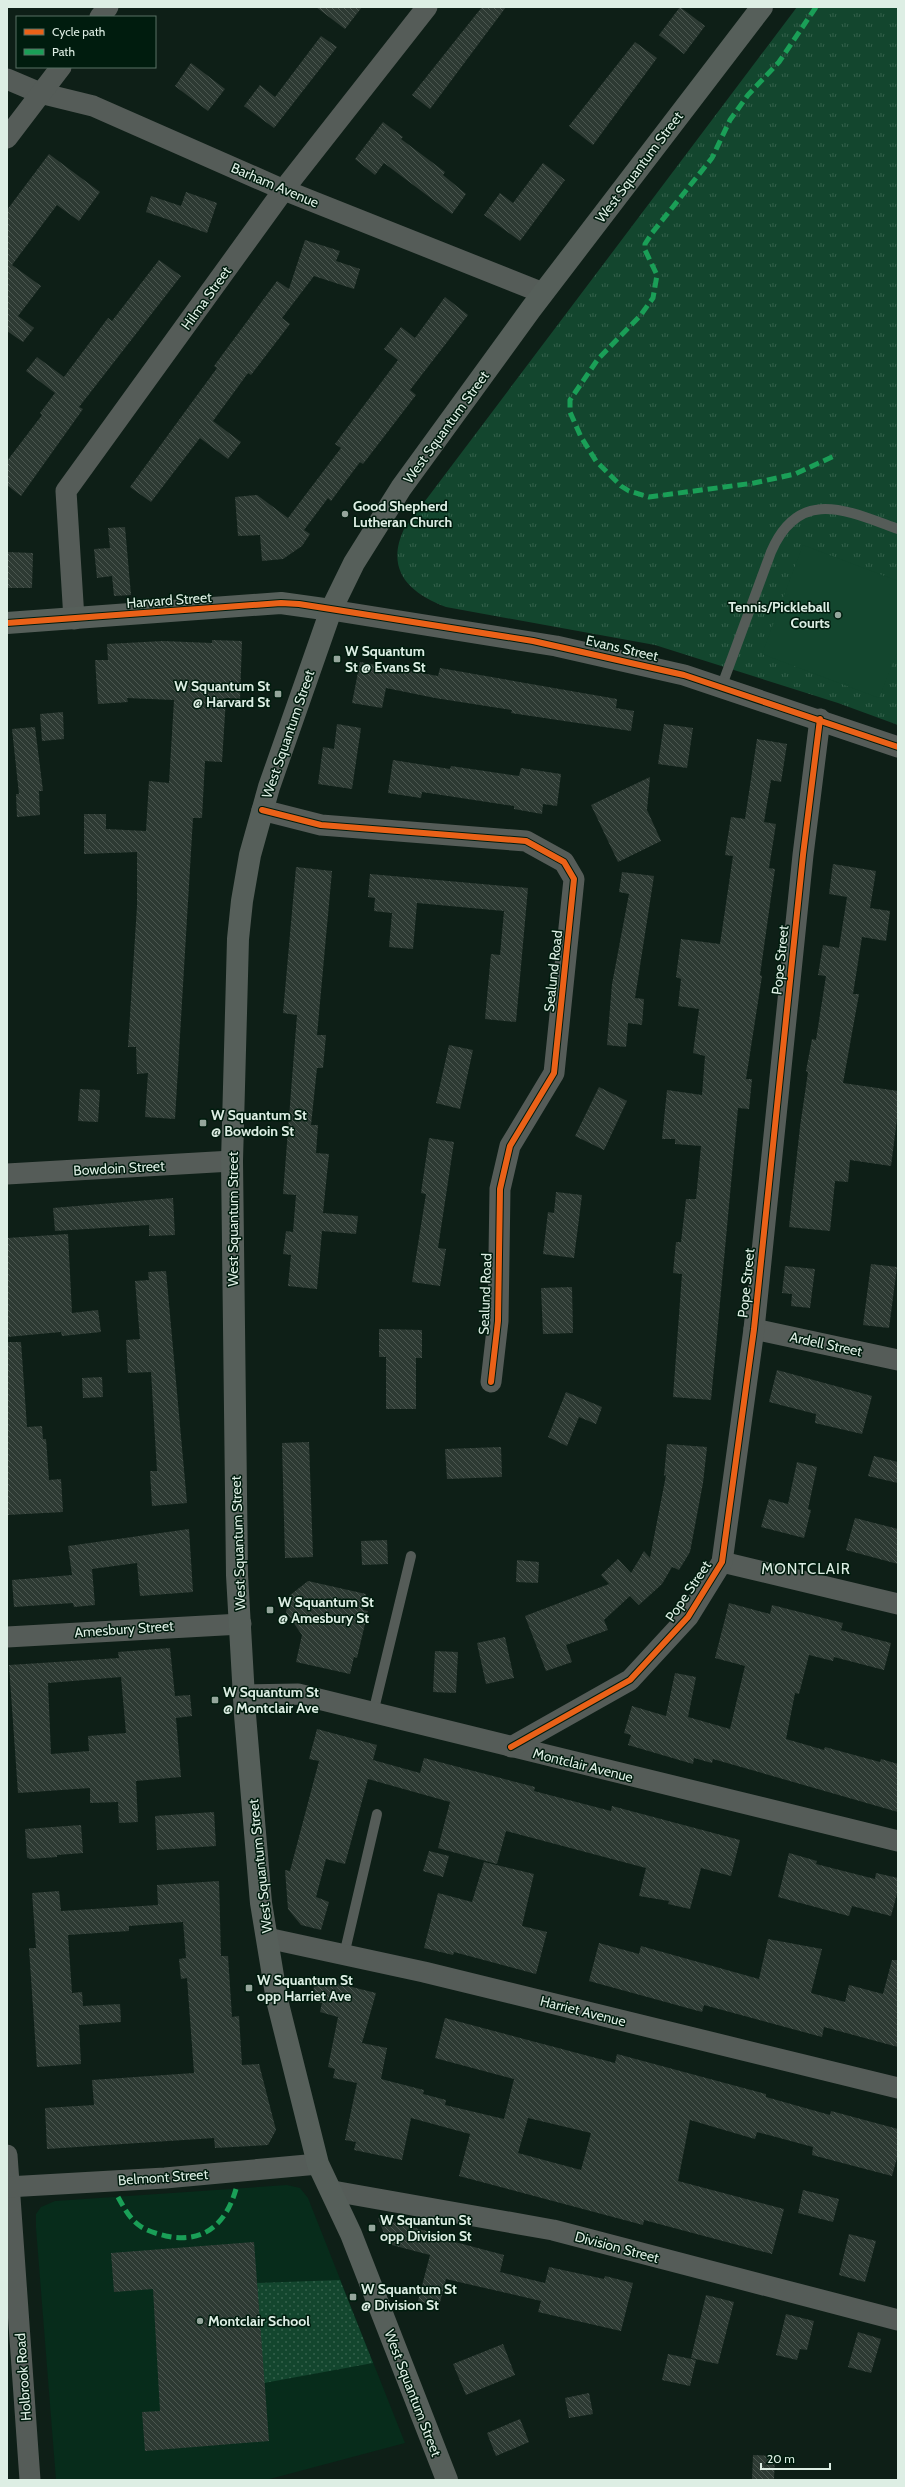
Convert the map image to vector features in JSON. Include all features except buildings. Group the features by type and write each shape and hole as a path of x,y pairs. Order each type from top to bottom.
{"main road":[{"name":"West Squantum Street","path":"447,2480 333,2191 318,2164 277,2000 261,1903 244,1695 237,1575 232,1161 238,939 245,877 262,810 332,610 354,563 402,488 543,293 762,7"},
{"name":"Harvard Street","path":"7,623 281,603 332,610"}],"street":[{"path":"101,16 108,7"},
{"name":"Hilma Street","path":"74,619 66,491 284,190 427,7"},
{"path":"7,138 60,68"},
{"name":"Barham Avenue","path":"7,79 40,93 93,106 284,190 543,293"},
{"name":"Evans Street","path":"332,610 579,650 684,675 820,719 898,747"},
{"name":"Pope Street","path":"511,1747 630,1680 688,1617 722,1562 754,1329 803,855 820,719"},
{"name":"Sealund Road","path":"262,810 322,826 526,841 564,862 574,879 554,1073 510,1146 500,1189 498,1321 491,1382"},
{"name":"Bowdoin Street","path":"7,1174 232,1161"},
{"name":"Ardell Street","path":"754,1329 898,1360"},
{"path":"722,1562 898,1604"},
{"name":"Amesbury Street","path":"7,1637 241,1624"},
{"name":"Montclair Avenue","path":"244,1695 298,1694 898,1841"},
{"name":"Harriet Avenue","path":"267,1938 424,1972 898,2088"},
{"name":"Holbrook Road","path":"7,2155 30,2480"},
{"name":"Belmont Street","path":"8,2186 165,2178 318,2164"},
{"name":"Division Street","path":"333,2191 553,2230 898,2320"}],"lane":[{"path":"721,688 771,552 780,535 792,521 809,512 830,508 849,511 898,529"},
{"path":"373,1713 411,1556"},
{"path":"344,1955 377,1814"}],"shaded area":[{"name":"Montclair School","path":"287,2185 300,2188 308,2198 405,2443 266,2480 56,2480 36,2228 36,2214 41,2207 55,2201"}],"green space":[{"path":"797,7 898,7 898,725 838,703 655,645 446,607 421,595 411,587 399,568 397,557 399,544 404,529"},
{"name":"Tennis/Pickleball Courts","path":"803,545 898,581 898,650 879,698 762,654"},
{"path":"340,2280 373,2363 264,2383 257,2283"}],"marked path":[{"path":"816,7 779,62 748,95 730,120 712,158 652,233 645,244 645,250 657,275 653,298 640,316 598,359 570,400 570,412 581,437 596,461 621,486 629,491 649,497 754,483 795,474 834,456"},
{"path":"118,2197 130,2217 143,2228 166,2236 180,2238 192,2237 212,2229 226,2212 236,2189"}],"cycle path":[{"path":"7,623 281,603 299,604 533,641 684,675 898,747"},
{"path":"511,1747 630,1680 688,1617 722,1562 754,1329 803,855 820,719"},
{"path":"262,810 321,825 526,841 564,862 574,879 554,1073 510,1146 500,1189 498,1321 491,1382"}],"place":[{"name":"Good Shepherd Lutheran Church","path":"345,514"},
{"name":"Tennis/Pickleball Courts","path":"838,615"},
{"name":"W Squantum St @ Evans St","path":"337,659"},
{"name":"W Squantum St @ Harvard St","path":"278,694"},
{"name":"W Squantum St @ Bowdoin St","path":"203,1123"},
{"name":"W Squantum St @ Amesbury St","path":"270,1610"},
{"name":"W Squantum St @ Montclair Ave","path":"215,1700"},
{"name":"W Squantum St opp Harriet Ave","path":"249,1988"},
{"name":"W Squantun St opp Division St","path":"372,2228"},
{"name":"W Squantum St @ Division St","path":"353,2297"},
{"name":"Montclair School","path":"200,2321"}],"district":[{"name":"MONTCLAIR","path":"806,1569"}]}
